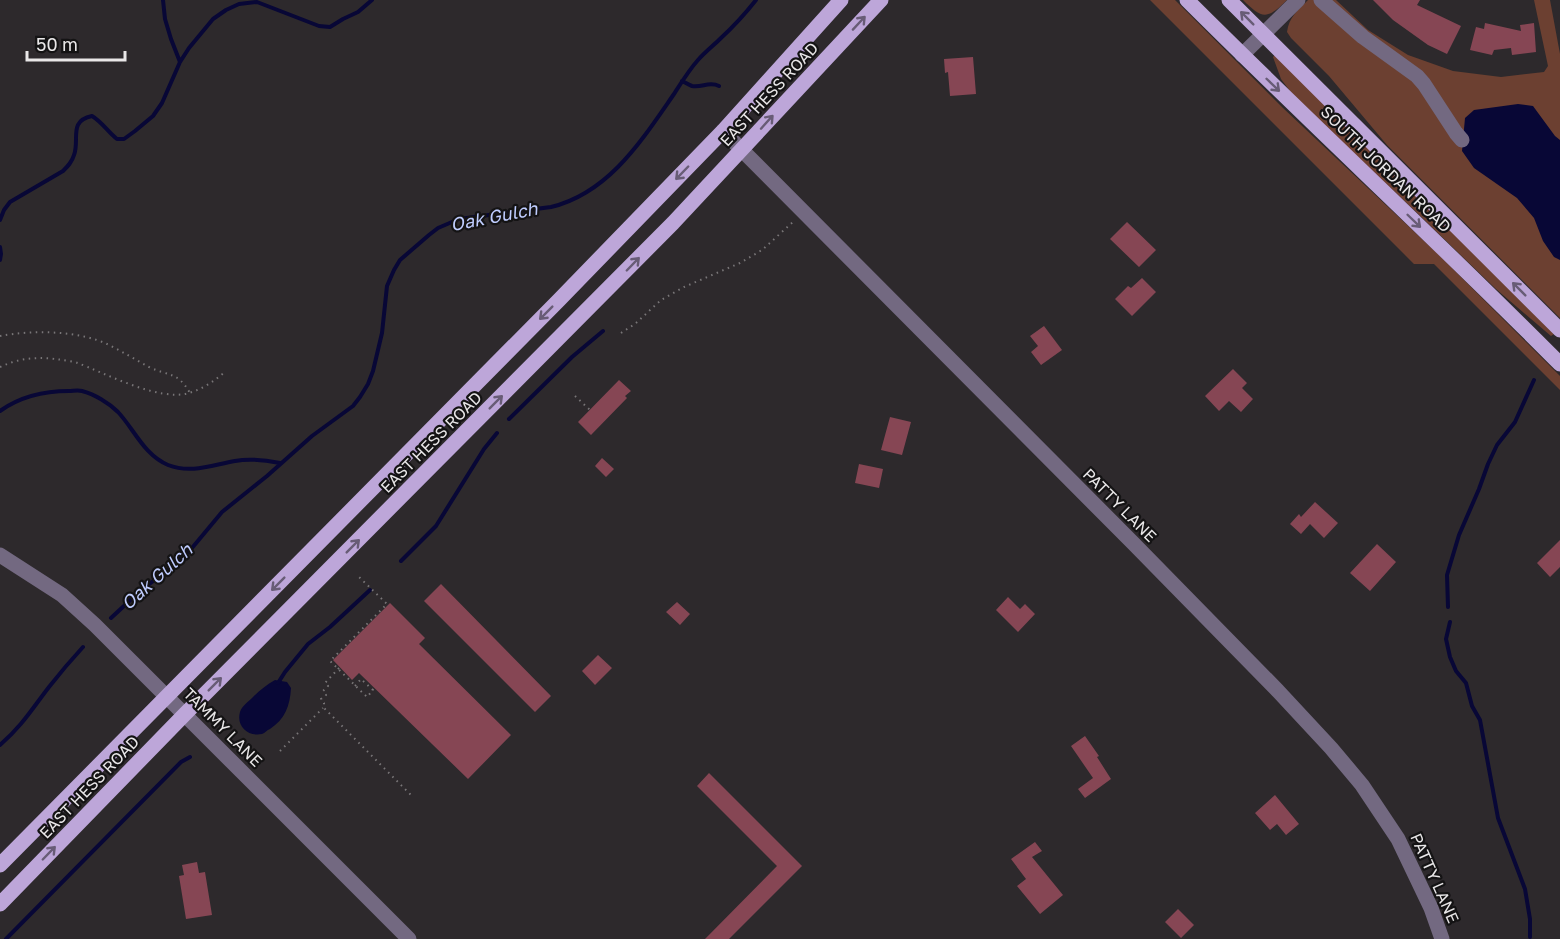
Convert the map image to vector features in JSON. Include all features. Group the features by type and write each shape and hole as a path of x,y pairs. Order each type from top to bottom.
{"main road":[{"name":"EAST HESS ROAD","path":"0,865 551,309 723,131 840,0"},
{"name":"EAST HESS ROAD","path":"0,904 184,715 700,195 881,0"},
{"name":"SOUTH JORDAN ROAD","path":"1186,0 1560,364"},
{"name":"SOUTH JORDAN ROAD","path":"1229,0 1560,330"}],"street":[{"path":"1242,55 1298,0"},
{"path":"1321,0 1363,37 1417,76 1462,140"},
{"name":"PATTY LANE","path":"723,131 1194,605 1331,748 1362,785 1398,839 1431,908 1442,939"},
{"name":"TAMMY LANE","path":"0,555 62,595 94,625 409,939"}],"path":[{"path":"621,333 635,324 661,300 684,287 740,263 762,250 803,212"},
{"path":"0,336 16,333 54,333 96,340 161,372 177,376 190,393"},
{"path":"0,367 34,357 62,359 156,393 175,395 190,393 207,385 225,372"},
{"path":"575,396 590,410"},
{"path":"355,686 362,679 374,690 367,697 355,686 339,668 330,662 387,604 358,576"},
{"path":"339,668 325,683 328,686 323,691 326,695 321,699 324,708 411,795"},
{"path":"280,751 324,708"}],"shaded area":[{"path":"1150,0 1175,0 1283,108 1439,255 1560,376 1560,390 1434,264 1414,264"},
{"path":"1243,0 1287,0 1265,15 1255,11"},
{"path":"1308,0 1336,0 1368,30 1408,55 1453,71 1501,77 1544,72 1548,66 1534,0 1550,0 1560,54 1560,318 1387,145 1329,76 1291,38 1287,32 1290,22 1294,14"},
{"path":"1275,55 1554,334 1551,336 1496,289 1296,99 1281,79 1273,57"},
{"path":"1518,104 1533,106 1560,140 1560,260 1554,257 1543,241 1534,218 1517,198 1474,168 1462,151 1465,118 1474,110"},
{"path":"275,680 287,682 291,688 286,712 263,734 252,734 244,729 240,722 241,710 245,704"}],"building":[{"path":"1373,0 1420,0 1417,5 1461,26 1447,54 1428,45 1393,20"},
{"path":"1485,23 1521,31 1520,25 1534,23 1536,52 1512,55 1511,48 1494,50 1492,55 1470,50 1476,27 1484,29"},
{"path":"973,57 976,94 950,96 948,72 945,73 944,59"},
{"path":"1127,222 1156,250 1139,267 1110,239"},
{"path":"1142,278 1156,292 1132,316 1115,299 1128,286 1131,288"},
{"path":"1044,326 1062,350 1041,365 1031,352 1038,346 1030,336"},
{"path":"1233,369 1247,383 1242,388 1253,399 1241,412 1229,401 1219,411 1205,396"},
{"path":"619,380 631,391 591,435 578,422"},
{"path":"890,417 911,422 902,455 881,450"},
{"path":"602,458 614,469 606,477 595,466"},
{"path":"859,464 883,469 879,488 855,483"},
{"path":"1315,502 1338,523 1324,538 1310,524 1301,534 1290,524 1299,514 1301,517"},
{"path":"1560,540 1560,567 1550,577 1537,563"},
{"path":"1377,544 1396,562 1370,591 1350,573"},
{"path":"441,584 551,696 535,712 424,601"},
{"path":"1008,597 1020,609 1025,604 1035,614 1018,632 996,610"},
{"path":"677,602 690,614 680,625 666,612"},
{"path":"390,603 425,638 419,644 511,735 468,779 359,673 352,680 333,660"},
{"path":"598,655 612,668 595,685 582,671"},
{"path":"1085,736 1111,779 1085,798 1078,789 1093,778 1071,746"},
{"path":"709,773 802,866 729,939 705,939 777,866 697,786"},
{"path":"1275,795 1299,824 1286,835 1277,824 1270,830 1255,813"},
{"path":"1035,842 1042,851 1032,857 1063,895 1040,914 1017,886 1026,879 1011,859"},
{"path":"197,862 199,873 205,872 212,915 186,919 179,876 184,875 182,865"},
{"path":"1178,909 1194,925 1181,938 1165,922"}],"waterway":[{"path":"163,0 165,19 180,62"},
{"path":"0,220 10,202 68,166 76,149 77,126 85,118 92,116 117,139 124,139 153,116 162,103 180,62 189,48 213,19 226,10 239,4 257,2 319,26 330,27 358,12 372,0"},
{"name":"Oak Gulch","path":"111,618 192,548 222,512 312,436 353,406 368,384 373,371 382,333 387,286 400,260 438,228 459,219 551,207 572,200 590,190 607,177 636,146 695,64 756,0"},
{"path":"682,81 692,86 712,84 719,86"},
{"path":"0,247 0,260"},
{"path":"509,419 572,357 603,331"},
{"path":"1448,607 1447,575 1459,535 1497,445 1515,422 1534,380"},
{"name":"Oak Gulch","path":"0,411 33,395 50,392 87,392 114,409 152,455 168,465 193,469 247,460 280,463"},
{"path":"401,561 436,526 484,449 497,433"},
{"path":"278,683 308,644 370,590"},
{"path":"1450,622 1446,639 1450,657 1456,671 1466,683 1472,706 1480,720 1498,818 1525,889 1530,919 1530,937"},
{"name":"Oak Gulch","path":"0,745 21,724 83,647"},
{"path":"6,939 181,762 190,757"}]}
